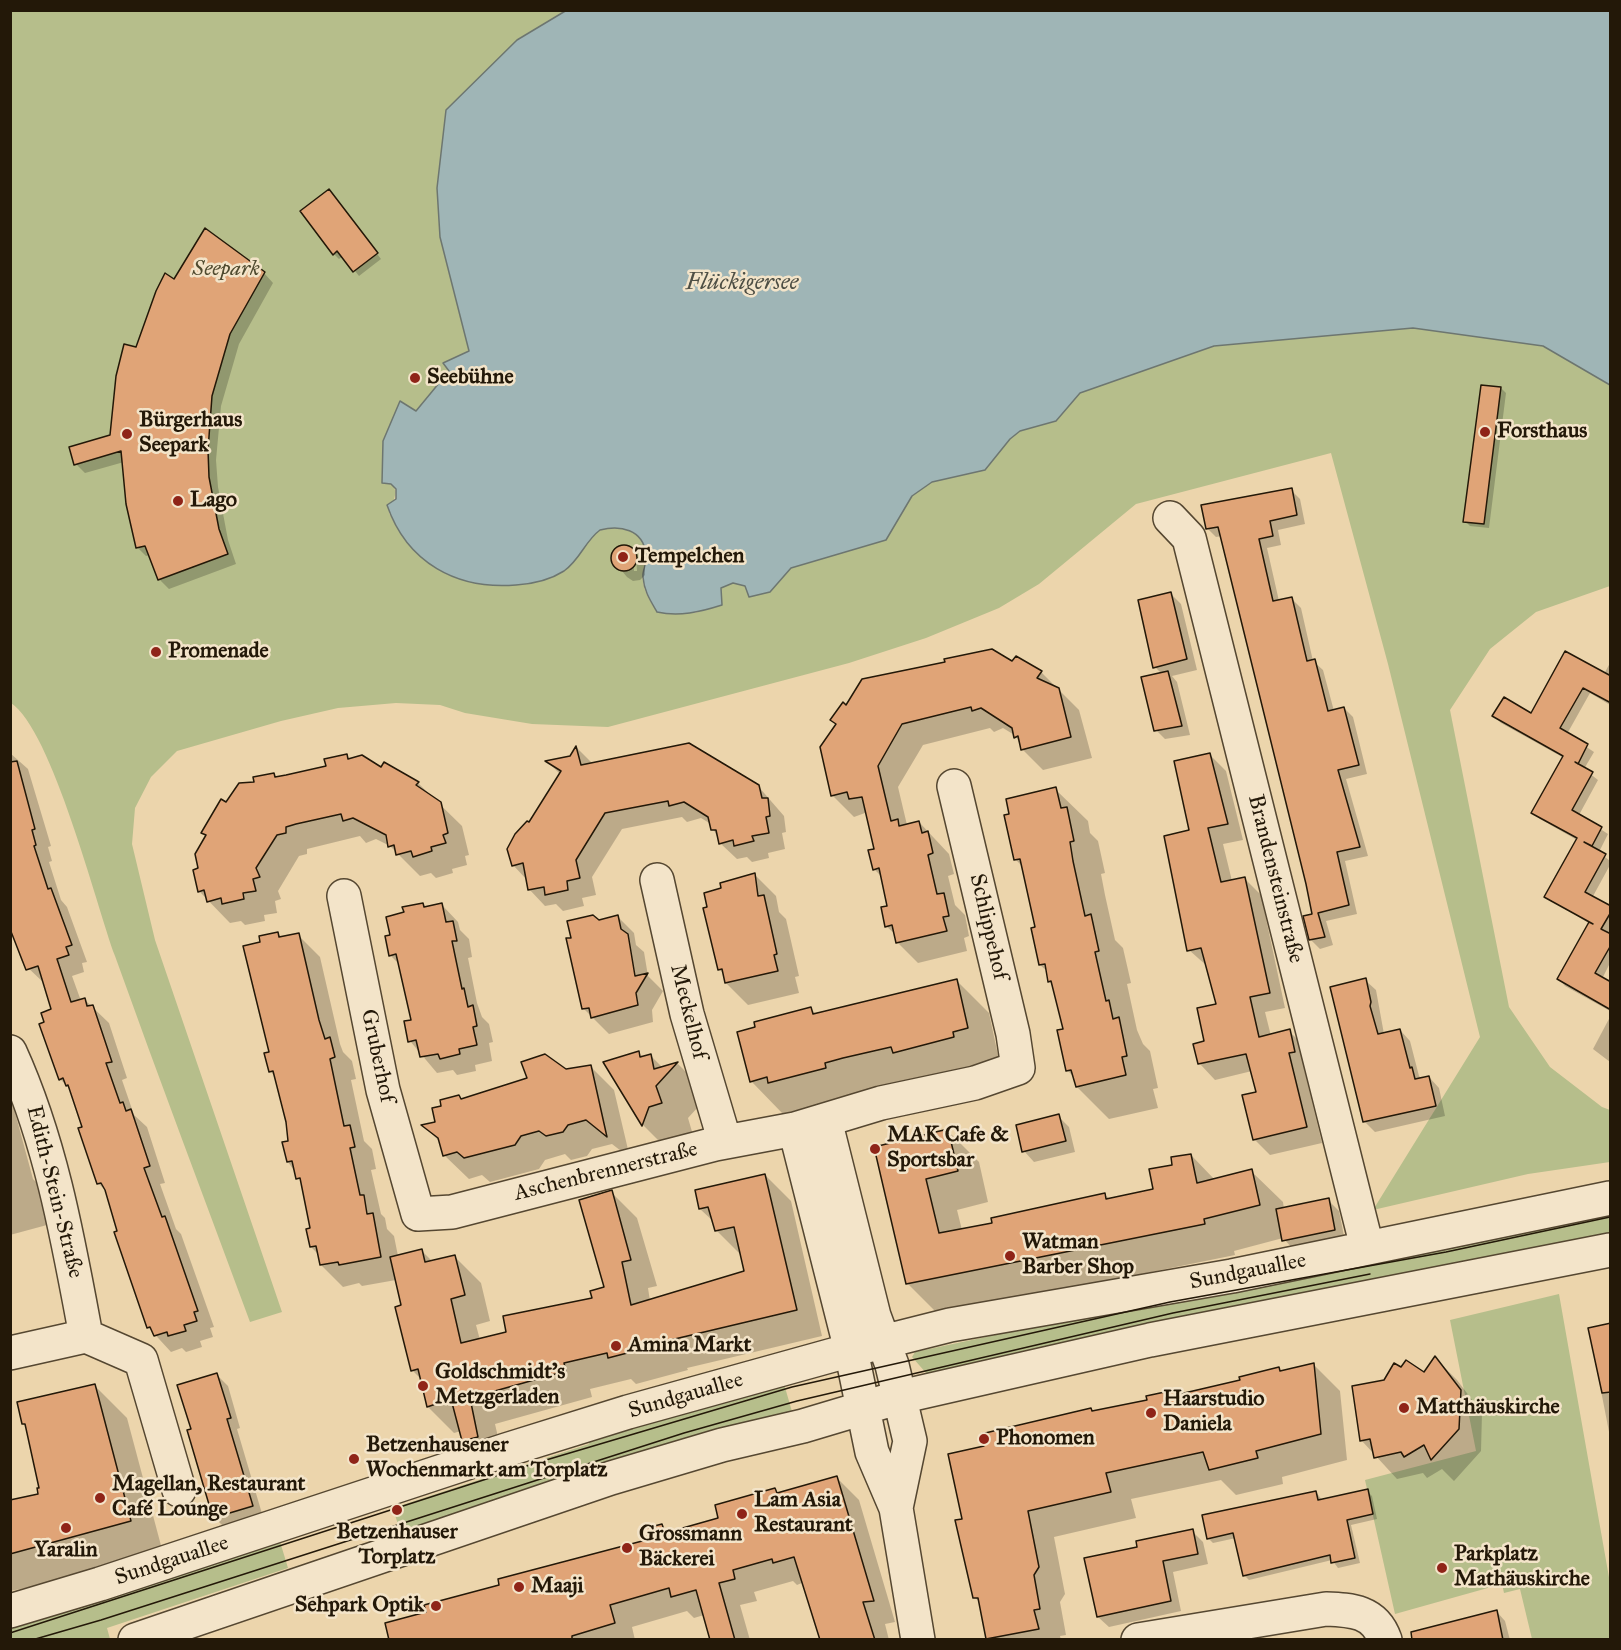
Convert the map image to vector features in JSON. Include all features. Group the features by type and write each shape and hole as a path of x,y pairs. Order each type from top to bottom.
{"street":[{"name":"Brandensteinstraße","path":"1170,518 1189,538 1367,1247"},
{"name":"Schlippehof","path":"954,786 1013,1035 1018,1068"},
{"name":"Meckelhof","path":"657,880 687,1014 725,1142"},
{"name":"Gruberhof","path":"344,896 383,1090 418,1214"},
{"name":"Edith-Stein-Straße","path":"10,1052 30,1095 63,1212 86,1336"},
{"name":"Aschenbrennerstraße","path":"418,1214 452,1212 725,1142 795,1129 880,1103 975,1083 1018,1068"},
{"path":"825,1120 874,1316 900,1397 910,1441 896,1508"},
{"path":"795,1129 851,1350 872,1452 896,1508 918,1640"},
{"name":"Sundgauallee","path":"10,1611 100,1584 528,1443 851,1350 950,1325 1232,1276 1611,1198"},
{"name":"Sundgauallee","path":"135,1640 611,1478 722,1445 803,1426 900,1397 1149,1340 1611,1250"},
{"path":"10,1353 86,1336 141,1360 179,1490"},
{"path":"1138,1640 1326,1609 1354,1610 1366,1615 1376,1623 1385,1640"}],"green space":[{"name":"Seepark","path":"10,11 566,11 517,40 440,237 469,351 443,363 449,371 416,411 400,402 383,441 382,482 393,485 395,489 395,498 389,513 399,531 425,560 457,578 475,583 515,585 546,580 568,567 594,534 603,529 617,527 626,529 639,537 644,546 643,584 657,612 695,613 721,605 721,588 733,582 770,592 791,568 885,540 912,496 932,482 985,470 1010,439 1020,431 1056,421 1080,393 1214,346 1413,328 1543,346 1610,385 1610,586 1536,612 1490,649 1450,710 1509,1007 1550,1067 1602,1107 1610,1110 1610,1162 1528,1174 1373,1210 1480,1037 1388,664 1331,453 1136,504 1039,584 999,608 926,638 849,663 608,727 532,724 465,713 440,705 396,703 338,708 281,721 177,751 151,777 135,808 132,844 155,940 282,1312 250,1322 115,956 57,781 26,719 11,703"},
{"path":"1610,1211 1610,1235 927,1374 912,1357 915,1352 1170,1298"},
{"path":"1559,1294 1610,1583 1610,1639 1532,1639 1520,1589 1504,1593 1502,1584 1395,1614 1365,1480 1476,1451 1450,1320"},
{"path":"782,1377 793,1415 402,1538 393,1508 589,1444 587,1433"},
{"path":"278,1535 288,1568 107,1628 110,1639 11,1640 11,1621"}],"water":[{"name":"Flückigersee","path":"567,10 1610,11 1610,385 1543,346 1413,328 1214,346 1080,393 1056,421 1020,431 1010,439 985,470 932,482 912,496 886,540 791,568 770,592 749,597 745,586 733,583 721,588 722,605 690,613 657,612 644,582 646,557 644,546 635,534 615,528 600,530 570,567 541,581 494,585 474,583 455,577 437,569 407,543 387,505 396,499 396,489 391,484 382,483 383,441 400,401 416,411 449,371 443,363 469,351 440,237 437,188 446,110 517,40"}],"building":[{"path":"329,189 378,253 353,272 337,251 333,255 300,211"},
{"name":"Bürgerhaus Seepark","path":"205,228 265,272 230,334 212,396 208,450 209,477 219,529 228,554 158,580 145,546 136,548 126,504 121,451 74,465 69,447 110,435 116,376 124,344 136,347 156,291 165,273 174,279"},
{"name":"Forsthaus","path":"1481,385 1501,387 1484,524 1463,522"},
{"path":"1292,488 1297,515 1270,521 1273,536 1259,539 1273,601 1292,597 1307,661 1315,659 1328,711 1344,707 1359,765 1338,770 1360,847 1337,852 1349,905 1318,913 1325,937 1309,940 1303,916 1312,914 1306,884 1218,527 1206,529 1201,505"},
{"name":"Tempelchen","path":"624,545 633,549 637,558 633,567 624,571 615,567 611,558 615,549"},
{"path":"1171,592 1187,659 1153,668 1138,600"},
{"path":"992,649 1012,661 1016,656 1042,671 1037,678 1059,688 1071,737 1021,750 1018,736 1014,738 1012,728 981,708 972,711 971,707 902,724 878,766 891,821 898,819 899,826 919,821 922,833 928,831 933,853 928,855 937,894 944,893 949,916 943,917 947,931 896,943 892,925 885,927 881,907 887,906 879,868 873,870 868,850 874,849 862,797 849,799 847,792 831,796 820,747 836,724 830,720 843,702 846,705 862,679 945,662 944,659"},
{"path":"1565,651 1611,676 1611,703 1583,688 1560,728 1588,744 1578,764 1593,772 1572,810 1602,827 1592,846 1584,842 1606,854 1585,892 1611,906 1611,912 1601,929 1611,934 1611,945 1595,973 1611,982 1611,1010 1557,979 1589,922 1593,924 1544,897 1577,838 1531,813 1563,756 1492,716 1504,697 1531,713"},
{"path":"1168,671 1182,726 1154,731 1141,677"},
{"path":"689,743 759,785 762,798 768,798 770,816 766,817 769,833 752,836 754,841 734,846 733,840 719,844 716,830 711,830 708,817 684,802 669,806 668,801 605,813 576,860 580,878 567,881 568,890 545,895 544,887 528,890 523,863 512,866 507,849 515,834 527,821 529,822 561,771 545,761 570,756 576,746 581,765"},
{"path":"1210,753 1228,824 1208,828 1221,882 1245,877 1270,993 1250,997 1259,1037 1290,1029 1295,1052 1289,1053 1307,1127 1253,1140 1242,1095 1256,1092 1246,1054 1198,1064 1193,1044 1204,1041 1197,1008 1216,1004 1201,948 1187,951 1164,836 1189,830 1174,761"},
{"path":"347,754 348,759 362,755 381,767 384,762 419,782 416,785 441,802 448,833 443,835 446,843 431,847 432,851 413,857 411,851 396,855 394,845 388,847 386,835 353,818 343,821 341,814 296,824 286,827 286,833 277,835 256,868 260,877 253,879 256,891 243,893 244,899 222,904 221,898 207,902 204,890 198,892 193,870 198,868 195,854 206,835 201,833 221,799 226,802 239,783 254,782 253,777 274,773 275,777 326,766 324,759"},
{"path":"17,761 35,829 32,830 36,845 34,846 48,889 51,888 72,945 66,947 69,955 57,959 71,1002 85,998 87,1006 93,1005 112,1062 106,1063 120,1103 123,1102 126,1111 131,1109 150,1166 144,1168 162,1217 165,1216 198,1311 194,1312 197,1321 184,1325 186,1331 168,1336 167,1332 154,1336 150,1327 147,1328 114,1232 117,1231 105,1190 101,1183 97,1184 78,1128 82,1127 68,1085 66,1086 63,1078 59,1080 39,1024 44,1022 41,1013 51,1009 38,966 26,970 10,929 10,762"},
{"path":"1056,787 1061,808 1067,807 1074,841 1070,842 1073,861 1085,916 1091,914 1099,951 1095,952 1106,1001 1109,1000 1113,1019 1119,1017 1127,1056 1122,1057 1126,1075 1076,1087 1071,1070 1066,1071 1057,1030 1063,1029 1051,981 1048,982 1045,964 1039,965 1031,928 1035,927 1020,859 1014,860 1004,815 1009,814 1006,799"},
{"path":"755,873 758,896 764,895 777,954 774,955 778,971 725,983 722,969 718,970 703,908 707,907 704,893 721,888 720,883"},
{"path":"423,903 424,907 442,903 446,922 453,921 457,941 452,941 462,989 464,988 468,1007 473,1005 477,1026 473,1027 477,1045 459,1049 460,1054 440,1059 438,1054 420,1057 416,1040 408,1042 404,1021 411,1020 396,954 389,956 385,936 390,935 386,917 404,912 402,907"},
{"path":"593,915 599,920 618,915 621,929 628,934 635,976 648,973 636,993 638,1005 591,1018 589,1008 582,1009 566,938 571,938 567,921"},
{"path":"278,932 279,937 299,933 319,1020 325,1039 330,1037 335,1057 330,1059 344,1126 350,1125 355,1147 350,1148 360,1195 364,1195 367,1214 373,1213 381,1257 339,1265 338,1262 320,1265 316,1246 310,1247 306,1229 310,1228 300,1178 296,1179 292,1161 287,1162 282,1142 288,1141 286,1122 273,1071 269,1072 264,1053 269,1052 243,946 260,942 259,936"},
{"path":"1366,978 1370,1006 1378,1034 1400,1029 1415,1079 1429,1076 1436,1106 1363,1122 1330,987"},
{"path":"957,979 968,1028 953,1032 954,1037 893,1053 891,1047 843,1058 825,1063 826,1068 768,1083 767,1077 750,1082 737,1032 755,1027 754,1022 811,1007 813,1014"},
{"path":"639,1051 640,1057 651,1054 654,1069 678,1062 656,1086 662,1103 649,1107 642,1126 603,1062"},
{"path":"545,1054 566,1069 591,1065 607,1137 586,1120 568,1125 563,1132 546,1136 539,1131 521,1136 515,1145 464,1158 457,1152 443,1156 438,1138 421,1125 435,1122 432,1108 441,1106 440,1100 459,1095 461,1099 527,1078 521,1062"},
{"path":"1059,1114 1066,1141 1022,1152 1016,1125"},
{"path":"948,1129 958,1171 926,1179 939,1233 992,1223 991,1218 1105,1193 1106,1199 1153,1189 1149,1169 1172,1165 1171,1157 1191,1154 1197,1183 1252,1169 1260,1205 1204,1219 1205,1224 906,1284 874,1147"},
{"path":"765,1174 797,1310 662,1342 662,1344 608,1358 607,1353 564,1363 566,1371 470,1398 478,1437 462,1441 451,1399 427,1407 418,1369 411,1371 395,1307 401,1305 390,1257 422,1249 425,1262 455,1255 465,1295 451,1299 461,1343 506,1332 503,1316 592,1298 590,1291 604,1287 579,1200 612,1190 631,1260 622,1262 631,1305 744,1271 734,1227 715,1231 708,1207 699,1209 695,1190"},
{"path":"1329,1198 1335,1230 1282,1241 1276,1209"},
{"path":"1611,1323 1611,1392 1602,1393 1588,1328"},
{"name":"Matthäuskirche","path":"1435,1356 1461,1390 1459,1429 1431,1460 1424,1445 1404,1457 1401,1452 1374,1458 1370,1439 1360,1441 1352,1386 1384,1380 1394,1363 1401,1367 1406,1360 1424,1372"},
{"path":"1314,1363 1321,1434 1256,1451 1258,1458 1209,1470 1203,1452 1106,1473 1111,1492 1028,1511 1039,1567 1034,1575 1040,1609 1034,1610 1039,1629 986,1639 978,1598 973,1598 955,1520 962,1519 948,1454 984,1446 981,1434 1091,1408 1092,1411 1147,1400 1146,1396 1179,1389 1180,1394 1240,1380 1239,1377 1279,1367 1280,1371"},
{"path":"217,1373 231,1418 227,1419 253,1506 213,1518 187,1430 191,1429 177,1385"},
{"path":"95,1384 131,1521 10,1554 10,1500 38,1494 37,1488 39,1488 25,1424 22,1424 17,1402"},
{"path":"837,1476 874,1601 863,1602 875,1640 820,1640 794,1557 773,1563 772,1559 733,1570 735,1579 719,1583 735,1640 710,1640 696,1590 671,1597 669,1588 610,1605 615,1623 572,1636 572,1640 389,1640 385,1623 426,1612 424,1605 499,1585 498,1579 646,1540 643,1529 662,1524 665,1533 718,1518 715,1505 775,1488 777,1493"},
{"path":"1368,1489 1373,1514 1347,1520 1355,1558 1331,1563 1330,1555 1243,1576 1233,1533 1207,1539 1202,1515 1316,1491 1318,1500"},
{"path":"1193,1529 1198,1554 1163,1561 1171,1601 1097,1617 1084,1558 1137,1547 1136,1541"},
{"path":"1497,1610 1503,1640 1412,1640 1411,1632"}],"tram line":[{"path":"10,1633 536,1463 792,1387 1170,1302 1446,1252 1610,1217"},
{"path":"32,1640 101,1620 684,1433 797,1401 1173,1313 1370,1274"}],"place":[{"name":"Seebühne","path":"415,378"},
{"name":"Forsthaus","path":"1485,432"},
{"name":"Bürgerhaus Seepark","path":"127,434"},
{"name":"Lago","path":"178,501"},
{"name":"Tempelchen","path":"623,557"},
{"name":"Promenade","path":"156,652"},
{"name":"MAK Cafe & Sportsbar","path":"875,1149"},
{"name":"Watman Barber Shop","path":"1010,1256"},
{"name":"Amina Markt","path":"616,1346"},
{"name":"Goldschmidt's Metzgerladen","path":"423,1386"},
{"name":"Matthäuskirche","path":"1404,1408"},
{"name":"Haarstudio Daniela","path":"1151,1413"},
{"name":"Phonomen","path":"984,1439"},
{"name":"Betzenhausener Wochenmarkt am Torplatz","path":"354,1459"},
{"name":"Magellan, Restaurant Café Lounge","path":"100,1498"},
{"name":"Betzenhauser Torplatz","path":"397,1510"},
{"name":"Lam Asia Restaurant","path":"742,1514"},
{"name":"Yaralin","path":"66,1528"},
{"name":"Grossmann Bäckerei","path":"627,1548"},
{"name":"Parkplatz Mathäuskirche","path":"1442,1568"},
{"name":"Maaji","path":"519,1587"},
{"name":"Sehpark Optik","path":"436,1606"}]}
